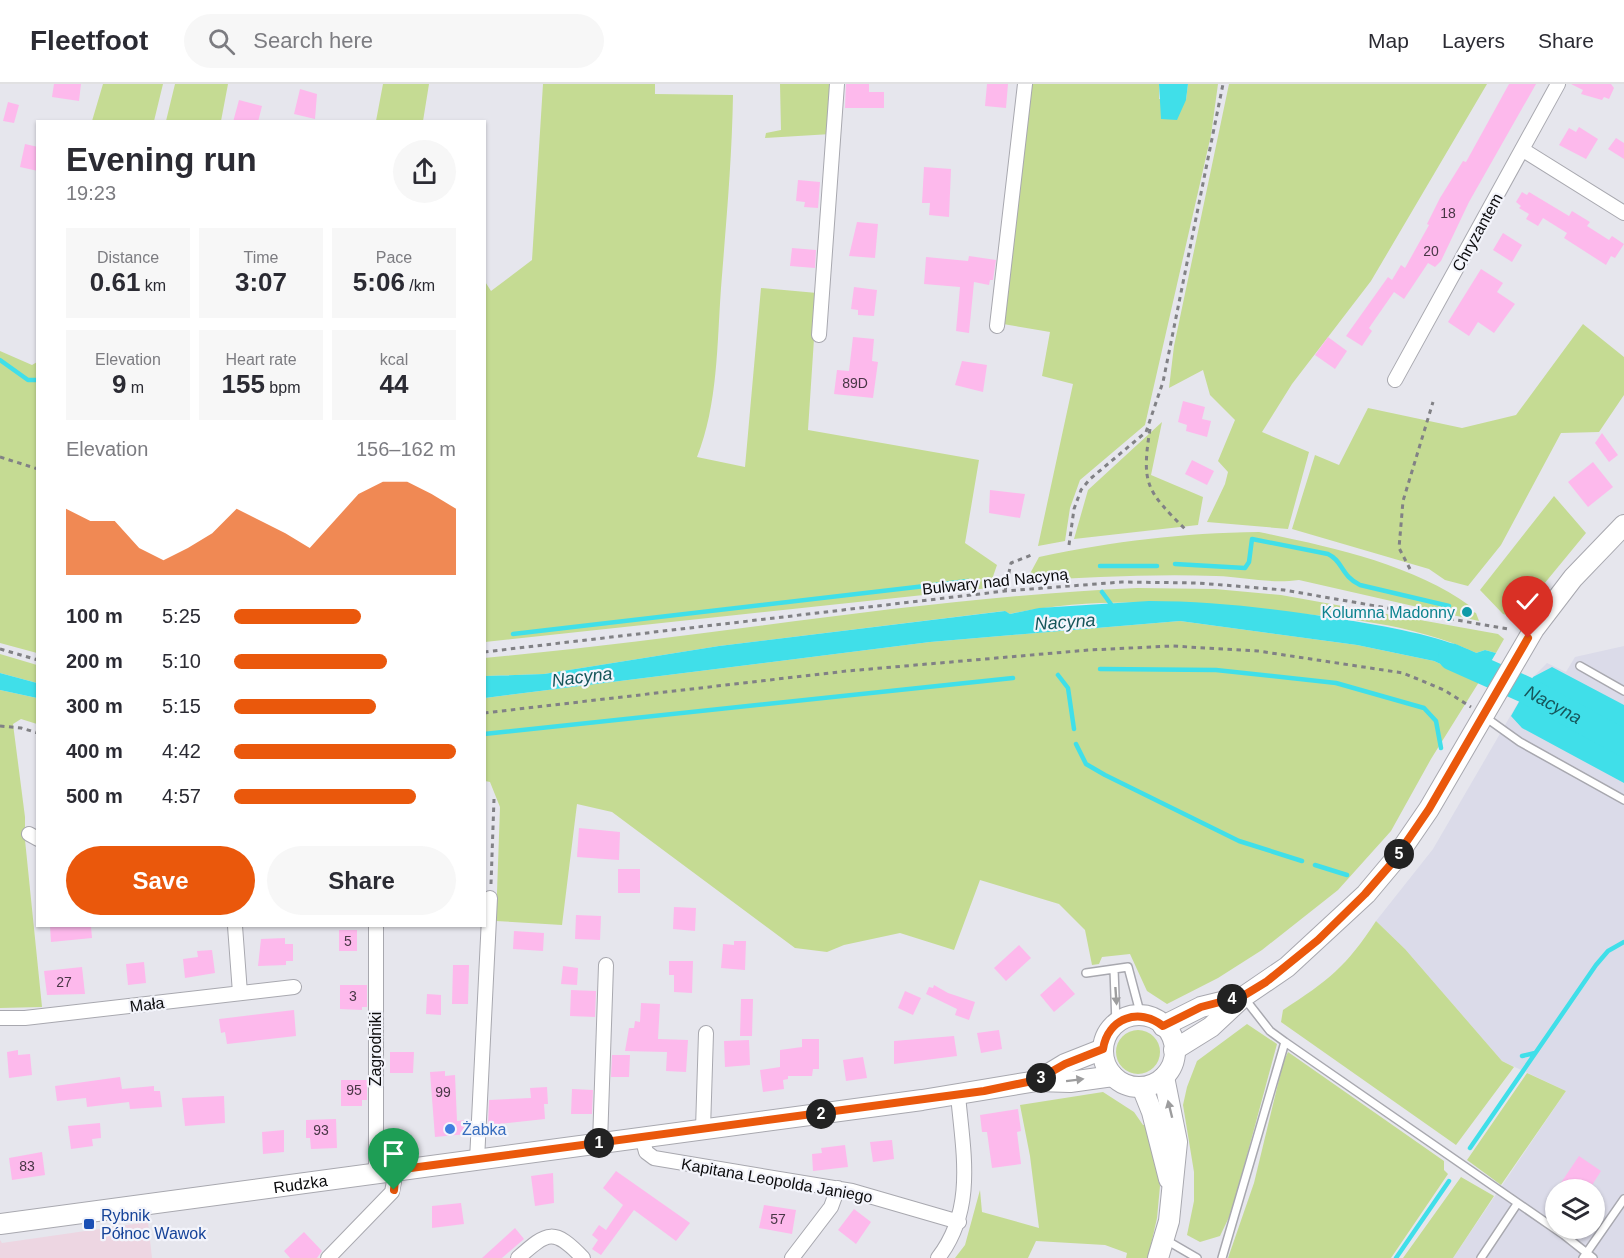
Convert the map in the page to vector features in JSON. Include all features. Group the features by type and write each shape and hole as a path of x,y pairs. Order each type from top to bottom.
{"main road":[{"path":"1174,1050 1211,1027 1243,996 1287,967 1365,894 1392,863 1429,809 1519,652 1559,594 1624,525"},
{"path":"1163,1026 1201,1007 1243,996"},
{"path":"1132,1016 1141,1016 1163,1026 1173,1041 1174,1050 1172,1064 1164,1077 1142,1087 1126,1085 1113,1076 1105,1063 1103,1049 1107,1035 1116,1024 1132,1016"},
{"name":"Rudzka","path":"1037,1080 1065,1064 1103,1049"},
{"name":"Rudzka","path":"0,1224 958,1095 1037,1080 1070,1082 1113,1076"},
{"path":"1161,1249 1172,1190 1177,1142 1164,1077"},
{"path":"1142,1087 1152,1112 1172,1190"}],"street":[{"path":"819,335 837,84"},
{"path":"997,326 1025,84"},
{"name":"Chryzantem","path":"1395,380 1558,84"},
{"path":"1523,150 1624,213"},
{"path":"477,1160 490,898"},
{"path":"235,927 240,993"},
{"name":"Zagrodniki","path":"376,927 376,1173"},
{"path":"600,1143 606,965"},
{"name":"Mała","path":"0,1018 25,1018 294,987"},
{"path":"703,1129 706,1033"},
{"path":"938,1258 959,1222 965,1191 958,1095"},
{"name":"Kapitana Leopolda Janiego","path":"642,1137 646,1152 654,1158 838,1188 959,1222"},
{"path":"328,1258 392,1192 396,1170"},
{"path":"792,1258 831,1207 838,1188"},
{"path":"518,1258 539,1240 553,1236 565,1240 583,1258"}],"lane":[{"path":"1580,666 1624,691"},
{"path":"1486,710 1520,742 1624,800"},
{"path":"1086,973 1128,967 1141,1016"},
{"path":"1114,969 1116,1024"},
{"path":"1243,996 1270,1031 1564,1235 1587,1257 1624,1199"},
{"path":"1222,1258 1248,1178 1285,1042"},
{"path":"1481,1258 1517,1204"},
{"path":"1161,1249 1197,1258"}],"path":[{"path":"1186,530 1158,501 1149,488 1145,465 1150,424 1163,382 1223,84"},
{"path":"1410,570 1400,552 1403,501 1432,402"},
{"path":"1069,545 1074,509 1083,488 1141,437 1150,424"},
{"path":"0,457 36,468"},
{"path":"1005,591 1011,563 1034,554"},
{"name":"Bulwary nad Nacyną","path":"486,651 1005,591 1113,582 1239,585 1328,596 1508,629"},
{"path":"486,713 847,671 1172,646 1258,651 1403,673 1486,710"},
{"path":"0,649 36,659"},
{"path":"0,726 36,732"},
{"path":"490,898 494,799"}],"shaded area":[{"path":"1624,646 1624,1258 1453,1258 1566,1091 1502,1061 1405,949 1376,921 1433,849 1533,677 1547,663 1566,672 1575,657"},
{"path":"148,1222 152,1258 0,1258 0,1240 2,1243"}],"green space":[{"path":"103,84 163,84 154,120 92,120"},
{"path":"175,84 228,84 221,120 166,120"},
{"path":"383,84 429,84 423,120 376,120"},
{"path":"543,84 655,84 655,94 733,95 730,168 713,395 697,457 745,467 761,288 817,293 808,430 979,460 965,543 997,565 989,588 486,642 486,283 491,291 532,260"},
{"path":"780,84 833,84 831,134 765,138 766,133 781,130"},
{"path":"1032,84 1159,84 1159,99 1186,100 1188,84 1218,84 1211,135 1145,425 1080,480 1070,508 1065,541 1038,546 1073,384 1042,376 1050,332 1003,324"},
{"path":"1229,84 1487,84 1371,281 1292,384 1262,432 1309,452 1288,529 1207,522 1225,484 1228,472 1218,461 1235,420 1210,395 1203,370 1169,388 1174,346"},
{"path":"1583,324 1624,357 1624,395 1599,432 1561,433 1501,545 1468,586 1445,580 1429,569 1292,529 1315,455 1339,465 1368,408 1462,428 1516,415"},
{"path":"0,351 32,365 36,363 36,653 0,643"},
{"path":"1162,422 1151,475 1203,497 1198,525 1074,539 1088,490"},
{"path":"1554,496 1586,533 1516,618 1503,614 1480,590"},
{"path":"1259,532 1341,550 1396,568 1447,591 1470,606 1469,610 1476,613 1479,621 1299,580 1278,581 1169,575 1026,581 1039,557 1095,546 1149,539"},
{"path":"1137,588 1215,589 1281,595 1498,634 1504,639 1496,653 1485,650 1476,653 1425,634 1342,618 1196,605 1103,603 1041,608 1010,614 1004,611 719,646 544,674 486,676 486,658 892,609 1055,593"},
{"path":"1180,621 1357,645 1434,661 1479,682 1431,759 1391,831 1338,890 1262,950 1218,978 1167,1004 1147,991 1130,954 1102,957 1099,964 1092,965 1085,930 1059,904 980,880 954,950 900,933 844,945 827,952 795,948 612,812 577,804 562,925 496,921 500,807 490,782 486,781 486,698 930,642"},
{"path":"0,654 36,665 36,683 0,673"},
{"path":"0,690 36,698 36,724 21,719 13,724 25,817 25,840 42,1007 0,1008"},
{"path":"1376,921 1405,949 1502,1061 1514,1067 1456,1145 1281,1022 1283,1010 1336,972"},
{"path":"1247,1024 1277,1044 1232,1211 1220,1236 1200,1242 1187,1235 1194,1201 1194,1172 1183,1105 1197,1061"},
{"path":"1138,1030 1153,1037 1160,1052 1153,1067 1138,1074 1123,1067 1116,1052 1123,1037"},
{"path":"1288,1052 1444,1161 1444,1170 1448,1174 1391,1258 1228,1258 1254,1183 1283,1063"},
{"path":"1527,1073 1566,1091 1501,1185 1467,1160"},
{"path":"1103,1092 1134,1112 1143,1125 1150,1125 1160,1186 1157,1218 1148,1258 1126,1258 1127,1253 1105,1245 1036,1241 1028,1258 955,1258 965,1245 980,1190 982,1212 1039,1228 1030,1156 1020,1105"},
{"path":"1461,1177 1494,1196 1453,1258 1403,1258"}],"water":[{"path":"1159,84 1188,84 1186,100 1177,120 1161,119"},
{"path":"1149,601 1222,604 1318,615 1376,625 1444,641 1476,653 1485,650 1496,653 1479,682 1434,661 1357,645 1180,621 930,642 486,698 486,676 544,674 719,646 1005,611 1010,614 1039,608"},
{"path":"1552,667 1624,705 1624,783 1522,728 1511,716 1533,677"},
{"path":"0,673 36,683 36,698 0,690"}],"building":[{"path":"54,84 81,84 79,101 52,97"},
{"path":"846,84 869,84 869,92 884,92 884,108 845,108"},
{"path":"987,84 1008,84 1006,108 985,106"},
{"path":"1509,84 1536,84 1469,202 1441,261 1435,267 1428,263 1404,299 1394,292 1369,328 1372,331 1362,346 1346,336 1388,277 1392,280 1401,265 1405,268 1429,225 1427,224 1440,198 1463,161 1466,162"},
{"path":"1571,84 1611,84 1614,88 1609,99 1604,97 1602,100 1581,94 1583,90"},
{"path":"300,89 317,94 315,119 294,114"},
{"path":"239,100 262,106 258,120 234,120"},
{"path":"8,102 19,105 14,123 3,121"},
{"path":"1579,127 1598,139 1586,159 1559,145 1569,128 1576,132"},
{"path":"1616,138 1624,143 1624,159 1608,149"},
{"path":"25,144 36,147 36,171 20,167"},
{"path":"924,167 951,169 949,217 929,215 930,203 922,203"},
{"path":"798,180 820,182 818,208 804,207 805,202 796,201"},
{"path":"1522,192 1527,195 1529,192 1569,216 1572,211 1590,222 1587,226 1609,240 1612,236 1624,244 1615,258 1611,256 1606,265 1564,238 1567,233 1543,218 1538,226 1526,219 1529,214 1519,208 1521,206 1516,202"},
{"path":"857,222 878,224 875,258 849,256"},
{"path":"1503,233 1522,245 1512,262 1493,250"},
{"path":"792,248 816,250 815,268 790,266"},
{"path":"969,256 996,260 993,280 990,280 989,285 974,282 969,333 956,331 960,287 924,284 926,257 968,261"},
{"path":"1481,269 1503,283 1497,292 1515,304 1494,333 1478,322 1469,336 1448,322"},
{"path":"854,287 877,290 874,316 858,315 858,310 851,309"},
{"path":"853,337 874,339 872,361 878,362 873,398 834,394 837,370 849,371"},
{"path":"1328,337 1347,351 1335,369 1315,355"},
{"path":"962,361 987,365 983,392 955,385"},
{"path":"1183,401 1205,407 1202,419 1211,421 1207,437 1186,431 1187,425 1178,422"},
{"path":"1602,433 1618,455 1609,462 1595,443"},
{"path":"1192,460 1214,471 1207,485 1185,474"},
{"path":"1593,462 1613,487 1588,507 1568,482"},
{"path":"990,490 1025,494 1020,518 989,513"},
{"path":"579,828 620,832 619,860 577,857"},
{"path":"618,869 640,869 640,893 618,893"},
{"path":"674,907 696,908 695,931 673,929"},
{"path":"576,915 601,916 600,940 575,939"},
{"path":"50,927 91,927 92,938 51,942"},
{"path":"339,930 357,930 357,951 339,951"},
{"path":"514,931 544,933 543,951 513,949"},
{"path":"285,938 285,944 293,944 293,961 286,961 286,965 258,966 261,939"},
{"path":"734,941 746,941 745,970 721,968 723,944 734,945"},
{"path":"1019,945 1031,958 1006,981 994,968"},
{"path":"212,950 215,973 185,978 183,959 198,957 197,951"},
{"path":"669,961 693,961 692,993 674,992 674,975 669,975"},
{"path":"144,962 146,983 128,985 126,964"},
{"path":"453,965 469,965 468,1004 452,1004"},
{"path":"563,966 578,968 577,985 561,984"},
{"path":"82,967 85,994 47,995 44,971"},
{"path":"1060,977 1075,994 1054,1012 1040,995"},
{"path":"340,985 367,985 367,1007 362,1007 362,1010 340,1009"},
{"path":"934,985 948,993 975,1002 969,1020 955,1015 957,1009 926,994 929,987 933,988"},
{"path":"571,990 596,991 595,1017 570,1016"},
{"path":"905,991 921,998 913,1015 898,1008"},
{"path":"427,994 441,995 441,1015 426,1014"},
{"path":"741,999 753,999 752,1036 740,1036"},
{"path":"641,1003 660,1004 658,1039 688,1040 686,1072 666,1071 667,1052 625,1051 629,1028 634,1028 635,1021 640,1022"},
{"path":"294,1010 296,1036 227,1044 225,1032 221,1033 219,1019"},
{"path":"999,1030 1002,1049 981,1053 977,1033"},
{"path":"954,1036 957,1056 894,1064 894,1041"},
{"path":"802,1039 819,1039 819,1069 813,1069 812,1076 788,1076 788,1079 783,1080 784,1089 763,1092 760,1070 780,1067 780,1050 802,1047"},
{"path":"749,1040 750,1065 725,1067 724,1041"},
{"path":"18,1050 18,1055 30,1054 32,1075 9,1078 7,1052"},
{"path":"390,1052 414,1052 413,1073 390,1073"},
{"path":"612,1055 630,1055 629,1077 611,1077"},
{"path":"863,1057 867,1078 846,1081 843,1060"},
{"path":"445,1071 445,1076 455,1075 457,1121 466,1120 467,1134 435,1137 430,1072"},
{"path":"120,1077 122,1089 154,1086 154,1091 160,1091 162,1107 130,1109 129,1102 87,1107 86,1098 57,1101 55,1086"},
{"path":"341,1080 367,1080 367,1100 362,1100 362,1106 341,1106"},
{"path":"547,1087 548,1104 544,1104 545,1119 488,1125 489,1100 531,1098 530,1088"},
{"path":"572,1089 593,1090 592,1114 571,1114"},
{"path":"224,1096 225,1123 185,1126 182,1098"},
{"path":"1018,1109 1021,1131 1017,1132 1021,1164 992,1168 987,1132 982,1132 980,1115"},
{"path":"336,1119 337,1148 311,1149 310,1138 306,1138 306,1120"},
{"path":"100,1123 101,1138 92,1139 93,1146 71,1149 68,1126"},
{"path":"284,1130 284,1152 263,1154 262,1132"},
{"path":"892,1140 894,1159 873,1162 870,1142"},
{"path":"845,1145 848,1167 813,1171 812,1154 822,1153 821,1148"},
{"path":"42,1152 45,1175 12,1180 9,1158"},
{"path":"1579,1156 1601,1171 1596,1179 1563,1179"},
{"path":"616,1171 690,1223 676,1241 634,1210 601,1255 592,1249 598,1240 592,1235 599,1225 606,1230 623,1205 603,1188"},
{"path":"553,1173 554,1203 535,1206 531,1176"},
{"path":"461,1203 464,1224 432,1228 432,1206"},
{"path":"764,1205 796,1210 792,1234 759,1228"},
{"path":"854,1209 871,1222 856,1244 838,1230"},
{"path":"515,1228 524,1239 502,1258 482,1258"},
{"path":"304,1232 322,1251 317,1258 290,1258 284,1251"}],"waterway":[{"path":"0,360 28,380 36,380"},
{"path":"1175,564 1245,568 1249,562 1252,539 1328,554 1337,561 1349,577 1360,585 1449,606"},
{"path":"1100,566 1157,566"},
{"path":"513,634 968,581"},
{"path":"1102,592 1113,607"},
{"name":"Nacyna","path":"1452,657 1526,690 1624,743"},
{"path":"1100,669 1216,670 1336,683 1424,708 1436,721 1441,748"},
{"path":"1058,675 1068,688 1074,729"},
{"path":"486,734 1013,678"},
{"path":"1076,744 1086,764 1105,775 1239,841 1302,861"},
{"path":"1315,865 1347,875"},
{"path":"1470,1148 1596,965 1608,951 1624,942"},
{"path":"1522,1056 1535,1053"},
{"path":"1396,1258 1449,1181"}],"place":[{"name":"Kolumna Madonny","path":"1467,612"},
{"name":"Żabka","path":"450,1129"},
{"name":"Rybnik Północ Wawok","path":"89,1224"}],"route":[{"path":"394,1190 396,1170 922,1100 1037,1080 1065,1064 1103,1049 1111,1029 1124,1019 1132,1016 1149,1017 1163,1026 1201,1007 1243,996 1287,967 1342,918 1392,863 1413,836 1528,638"}]}
